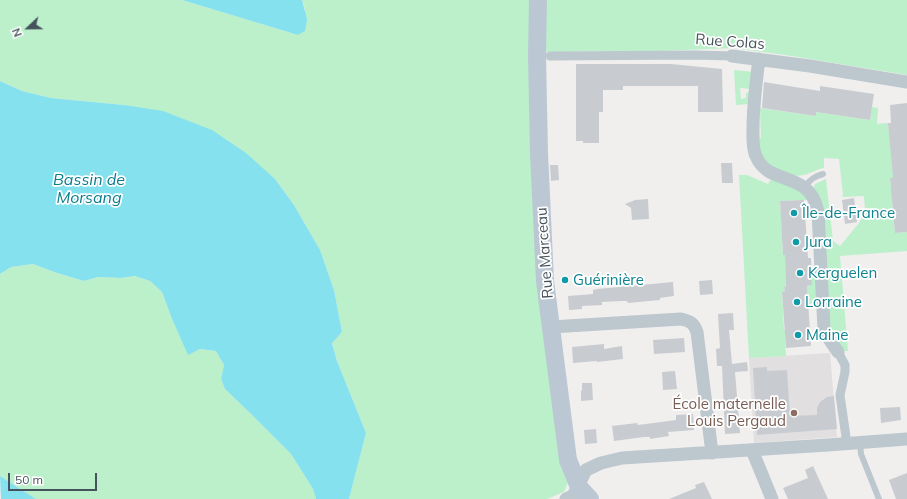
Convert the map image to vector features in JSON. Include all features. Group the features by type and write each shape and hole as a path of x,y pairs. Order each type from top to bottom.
{"main road":[{"name":"Rue Marceau","path":"538,0 537,56 540,188 546,281 565,443 576,496"}],"street":[{"name":"Rue Colas","path":"550,56 695,54 732,56 810,66 907,82"},
{"path":"759,59 753,106 753,149 760,164 767,170 805,187 813,198 818,212 824,329 845,365 840,396 853,443"},
{"path":"551,328 681,319 694,324 697,332 712,453"},
{"path":"576,496 582,477 586,470 601,463 622,458 907,439"},
{"path":"752,450 772,499"}],"lane":[{"path":"805,187 808,181 815,176 823,174"},
{"path":"853,443 861,454 879,499"}],"shaded area":[{"name":"École maternelle Louis Pergaud","path":"830,353 837,437 754,443 749,358"}],"green space":[{"path":"0,0 182,0 298,35 305,9 302,0 530,0 568,482 564,492 547,499 349,499 366,433 337,361 332,342 342,332 334,290 320,250 294,205 275,179 124,105 51,98 22,91 0,81"},
{"path":"543,0 907,0 907,75 734,48 635,52 542,52"},
{"path":"734,70 753,72 750,89 740,88 741,99 746,98 746,93 750,92 750,104 736,105"},
{"path":"872,107 878,108 877,124 888,123 889,132 892,132 893,178 890,178 891,188 893,187 893,210 897,223 894,224 895,233 907,232 907,251 840,256 848,351 842,351 830,336 814,186 815,184 826,179 833,241 840,246 859,223 865,211 864,196 842,197 839,159 824,158 824,168 798,176 786,174 769,164 760,155 758,137 761,138 760,108 816,116 816,112 870,120"},
{"path":"739,175 747,175 768,184 772,177 801,191 808,200 780,201 780,210 782,211 783,219 781,219 784,244 782,245 783,254 785,255 786,287 784,287 785,291 782,292 784,330 786,330 786,356 749,358"},
{"path":"33,264 84,281 98,277 121,278 135,276 150,281 162,292 172,319 188,354 200,349 216,351 224,365 221,379 225,389 291,454 313,489 316,499 36,499 0,476 0,274 11,267"},
{"path":"812,274 816,274 818,303 808,304 807,286 812,285"}],"water":[{"path":"182,0 302,0 307,19 305,31 298,35"},
{"name":"Bassin de Morsang","path":"0,81 22,91 51,98 124,105 163,111 212,130 246,153 275,179 294,205 320,250 334,290 342,332 332,343 337,361 366,433 349,499 316,499 313,489 291,454 225,389 221,379 224,365 216,351 200,349 188,355 162,292 150,281 135,276 121,278 98,277 84,281 33,264 11,267 0,274"},
{"path":"0,476 36,499 1,499"}],"building":[{"path":"576,64 671,64 722,69 723,112 698,112 698,86 623,86 623,90 603,90 603,112 599,112 599,143 583,143 583,141 576,141"},
{"path":"764,82 820,91 820,86 874,94 870,120 816,112 816,116 762,108"},
{"path":"907,103 907,232 895,233 890,178 893,178 888,123 891,123 890,105"},
{"path":"721,163 732,163 733,183 722,183"},
{"path":"550,165 558,165 559,180 551,181"},
{"path":"854,198 857,222 845,224 842,200"},
{"path":"648,199 649,219 632,220 631,208 625,204 635,200"},
{"path":"804,200 808,258 811,258 812,285 807,286 811,346 786,348 782,292 785,291 784,287 786,287 785,255 783,255 780,201"},
{"path":"712,280 713,294 700,295 699,281"},
{"path":"673,282 674,296 660,298 660,300 628,303 627,301 602,302 602,305 582,306 582,309 569,310 568,296 593,294 593,290 597,289"},
{"path":"733,313 734,330 729,330 732,364 747,362 748,371 735,372 740,433 725,434 722,366 717,366 716,349 720,348 718,314"},
{"path":"684,338 685,352 654,354 653,340"},
{"path":"604,344 604,349 622,346 623,359 573,363 572,347"},
{"path":"767,367 767,371 787,370 790,416 817,415 817,408 820,402 827,397 834,396 837,429 757,435 753,368"},
{"path":"675,371 677,389 663,390 662,372"},
{"path":"582,383 592,383 593,400 581,401"},
{"path":"900,407 901,420 881,423 880,408"},
{"path":"693,414 694,430 668,432 669,436 650,439 650,437 644,437 614,441 612,426 637,423 638,425 676,420 676,415"},
{"path":"596,429 597,443 585,444 584,430"},
{"path":"813,466 828,499 788,499 783,488 808,478 805,470"},
{"path":"907,473 907,499 896,499 889,480"},
{"path":"704,482 712,499 669,499 696,488 695,485"}],"place":[{"name":"Île-de-France","path":"794,213"},
{"name":"Jura","path":"796,242"},
{"name":"Kerguelen","path":"800,273"},
{"name":"Guérinière","path":"565,280"},
{"name":"Lorraine","path":"797,302"},
{"name":"Maine","path":"798,335"},
{"name":"École maternelle Louis Pergaud","path":"794,413"}]}
